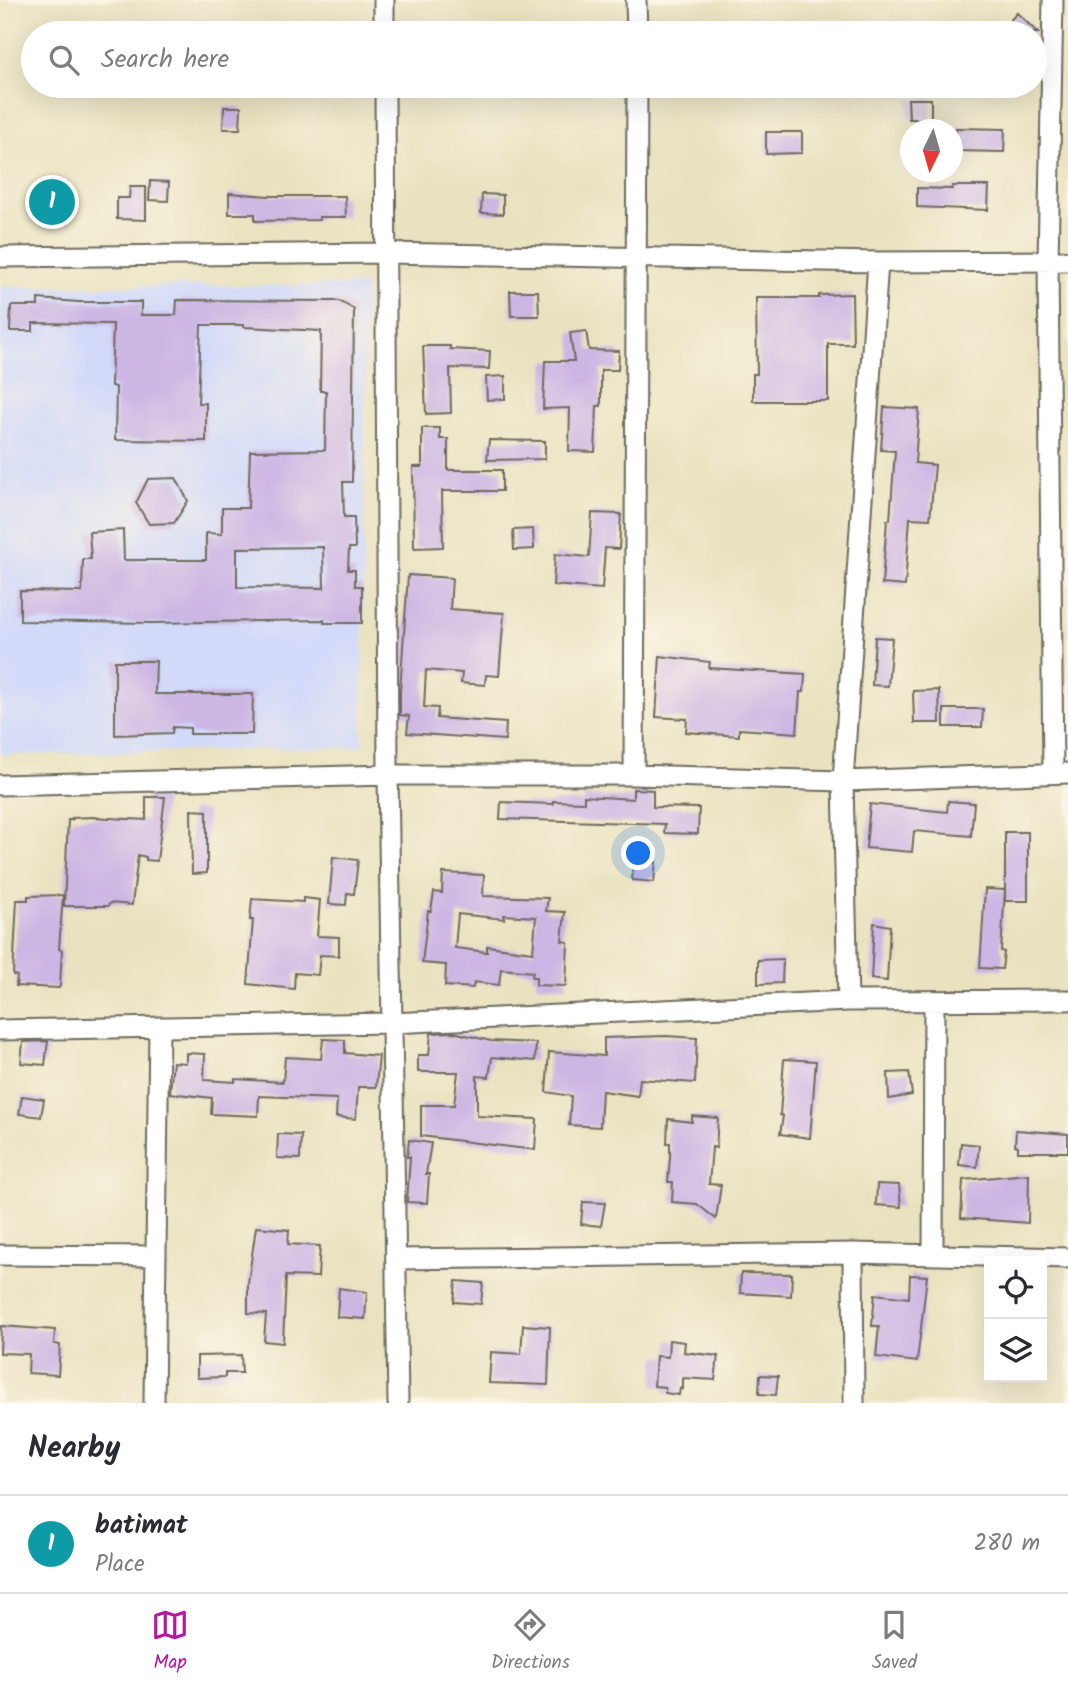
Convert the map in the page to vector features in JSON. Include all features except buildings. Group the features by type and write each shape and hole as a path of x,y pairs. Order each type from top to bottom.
{"street":[{"path":"384,0 384,21"},
{"path":"636,0 636,21"},
{"path":"0,785 388,775 634,775 843,781 1060,773 1058,262 1053,0"},
{"path":"385,98 388,775 398,1403"},
{"path":"634,775 637,98"},
{"path":"0,257 386,253 878,262 1058,262"},
{"path":"848,1001 843,781 878,262"},
{"path":"0,1030 392,1023 848,1001 1068,1000"},
{"path":"933,1255 934,1001"},
{"path":"154,1403 159,1027"},
{"path":"396,1259 853,1253 1068,1258"},
{"path":"853,1253 853,1403"},
{"path":"0,1255 156,1256"}],"shaded area":[{"path":"366,285 362,747 0,755 0,287"}],"place":[{"name":"batimat","path":"52,202"}]}
